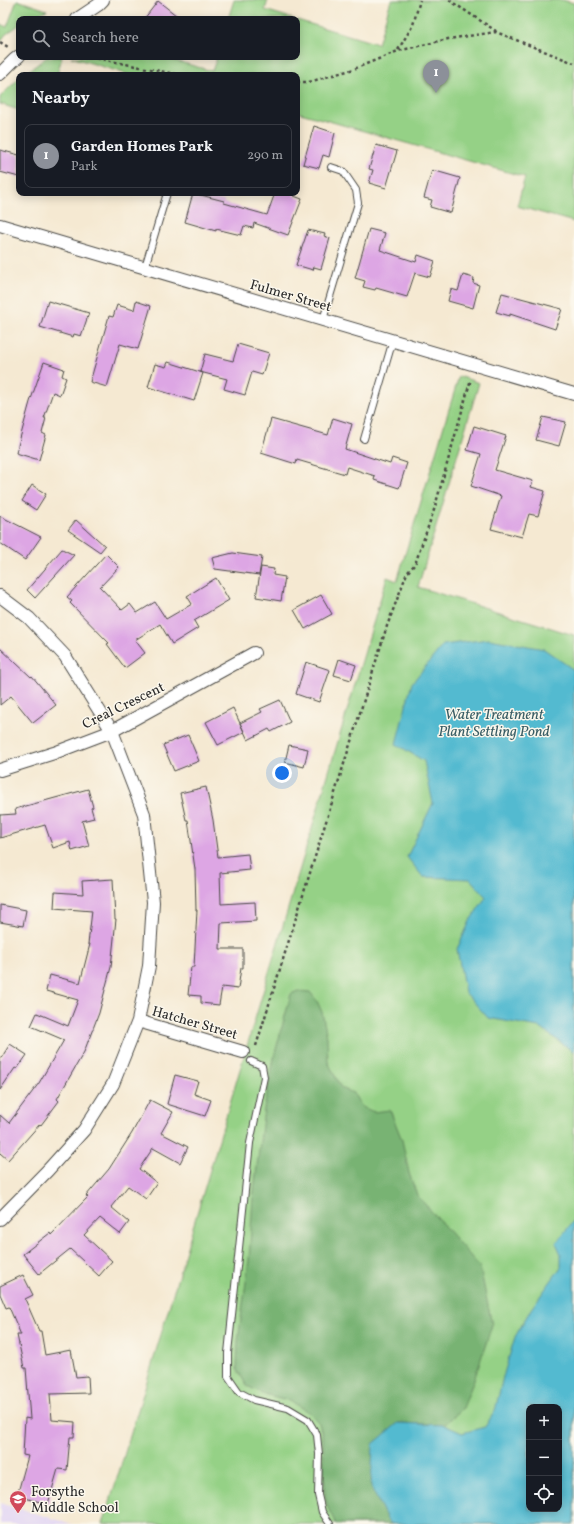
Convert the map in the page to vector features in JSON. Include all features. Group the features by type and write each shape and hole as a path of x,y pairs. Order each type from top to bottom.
{"street":[{"path":"82,16 103,0"},
{"path":"0,74 16,58"},
{"name":"Fulmer Street","path":"0,225 574,394"},
{"path":"0,596 30,618 64,656 112,731 144,814 153,902 149,966 138,1021 112,1084 84,1130 48,1170 0,1219"},
{"name":"Creal Crescent","path":"0,770 54,753 112,731 254,653"},
{"name":"Hatcher Street","path":"138,1021 247,1056"}],"lane":[{"path":"324,320 358,203 356,190 343,171 331,167"},
{"path":"145,268 166,196"},
{"path":"364,439 392,340"},
{"path":"247,1056 262,1066 264,1076 250,1143 228,1353 228,1376 239,1392 254,1400 288,1408 308,1420 316,1434 319,1454 318,1495 322,1512 330,1524"}],"path":[{"path":"398,51 413,25 420,0"},
{"path":"449,0 496,32 574,63"},
{"path":"300,82 309,82 354,69 398,51 448,39 496,32"},
{"path":"106,60 165,72"},
{"path":"258,1038 387,626 407,573 415,564 434,510 471,379"}],"shaded area":[{"name":"Forsythe Middle School","path":"0,1503 72,1524 0,1524"}],"green space":[{"path":"17,0 47,10 34,16 16,16 16,27 5,35 0,43 0,24 7,27"},
{"path":"234,0 268,0 265,10 284,16 229,16"},
{"path":"391,0 562,0 574,3 574,222 517,206 525,177 300,113 300,72 120,72 81,60 173,60 212,71 216,60 300,60 300,21 378,44"},
{"path":"43,60 61,60 58,72 27,72"},
{"path":"16,81 16,109 0,104 0,97"},
{"path":"459,376 479,383 418,587 574,635 574,1524 103,1524 147,1381 387,577 397,581"},
{"path":"298,991 310,992 317,1001 322,1012 327,1037 328,1062 341,1088 353,1093 362,1107 374,1112 390,1110 402,1140 409,1173 417,1195 480,1267 492,1325 463,1408 444,1425 398,1423 388,1521 392,1524 336,1524 328,1508 325,1495 323,1438 319,1423 310,1413 288,1400 264,1394 247,1386 237,1369 238,1341 249,1260 253,1199 264,1109 275,1053 291,994"}],"water":[{"name":"Water Treatment Plant Settling Pond","path":"489,639 544,649 574,670 574,1052 539,1027 488,1018 465,992 457,949 471,919 486,897 470,879 423,877 407,857 433,803 424,761 396,744 412,683 443,645"},
{"path":"574,1220 574,1524 392,1524 388,1521 371,1487 373,1444 398,1423 444,1425 462,1433 485,1427 495,1411 515,1337 531,1309 561,1267 561,1254 556,1243"}],"building":[{"path":"158,1 177,16 146,16"},
{"path":"314,126 335,133 329,157 323,155 319,168 303,164"},
{"path":"376,145 397,151 386,188 369,183 373,170 369,169"},
{"path":"0,150 16,154 16,176 0,172"},
{"path":"432,170 460,178 451,213 430,207 432,200 424,198"},
{"path":"192,196 205,196 267,215 274,196 294,196 302,199 288,235 254,223 253,228 244,226 241,235 216,229 216,231 185,222"},
{"path":"369,229 385,233 380,250 416,262 418,255 435,261 430,277 415,273 407,297 376,288 375,290 363,287 365,281 355,278"},
{"path":"308,230 325,234 324,236 330,238 321,269 314,267 313,270 296,265"},
{"path":"463,275 474,278 473,283 479,285 473,308 448,301 451,289 458,291"},
{"path":"502,293 562,309 555,329 510,314 510,316 496,312"},
{"path":"48,301 89,313 81,336 74,334 73,337 40,327"},
{"path":"136,301 151,306 138,349 120,344 107,387 90,382 109,316 113,317 117,305 134,310"},
{"path":"238,344 269,353 262,375 252,372 245,395 224,389 227,379 200,372 205,354 233,361"},
{"path":"44,362 64,369 62,376 66,378 60,395 53,392 44,418 46,418 42,433 46,435 39,460 16,453 30,402"},
{"path":"168,362 203,373 194,401 148,387 155,364 166,367"},
{"path":"543,417 566,422 559,446 536,440"},
{"path":"333,418 352,424 345,449 390,464 392,458 407,463 399,488 374,480 375,476 347,467 345,474 297,460 296,464 261,453 271,419 328,435"},
{"path":"474,426 506,436 495,470 533,481 531,487 545,491 538,516 529,514 522,537 491,529 501,496 471,486 481,454 467,450"},
{"path":"32,485 46,494 36,510 22,501"},
{"path":"0,516 41,537 25,560 0,543"},
{"path":"76,520 105,546 100,552 68,530"},
{"path":"62,549 74,555 35,598 27,590"},
{"path":"233,553 262,557 259,575 215,569 212,558"},
{"path":"106,554 119,567 100,587 122,610 130,604 137,613 155,602 166,619 192,604 187,596 216,578 229,600 194,621 198,628 172,644 160,624 135,640 145,653 125,668 107,644 109,643 70,603 72,601 67,597"},
{"path":"261,567 274,569 273,575 285,577 281,601 256,597"},
{"path":"321,595 332,614 305,629 294,610"},
{"path":"0,648 31,677 32,676 56,705 33,723 11,696 0,705"},
{"path":"339,659 356,665 351,680 334,675"},
{"path":"306,662 330,670 319,702 296,694"},
{"path":"280,700 290,722 271,732 269,729 248,740 240,723 262,712 260,709"},
{"path":"233,708 244,732 218,745 206,722"},
{"path":"188,735 199,761 174,771 163,745"},
{"path":"289,745 308,749 304,767 285,762"},
{"path":"206,787 213,820 218,857 248,854 250,870 220,873 221,904 255,902 256,921 221,923 220,949 243,949 243,968 241,968 238,989 222,987 219,1005 201,1003 201,996 188,995 191,967 194,967 197,910 195,869 188,820 186,820 180,793"},
{"path":"88,789 93,807 91,808 94,818 82,821 89,846 72,851 70,842 53,848 45,825 0,838 0,815 16,814 15,809"},
{"path":"113,879 116,919 111,967 99,1013 84,1052 57,1099 59,1101 41,1125 40,1124 8,1160 0,1153 0,1115 9,1123 39,1083 64,1040 31,1026 37,1013 68,1026 78,1000 46,991 50,975 80,983 90,944 88,944 92,911 54,908 55,892 83,894 82,881"},
{"path":"0,905 26,910 23,926 0,922"},
{"path":"10,1044 27,1055 17,1069 15,1068 0,1090 0,1060"},
{"path":"175,1075 198,1081 194,1094 211,1100 205,1116 167,1104"},
{"path":"150,1100 173,1112 161,1133 188,1147 180,1163 153,1148 139,1169 157,1183 146,1199 128,1186 111,1207 129,1222 120,1234 100,1218 84,1235 112,1261 99,1276 70,1249 39,1274 23,1254 50,1233 51,1235 88,1197 86,1196 109,1169 132,1133"},
{"path":"23,1275 33,1295 25,1299 39,1331 41,1331 45,1355 71,1350 76,1377 88,1376 89,1393 50,1394 52,1420 75,1422 74,1437 70,1437 67,1470 58,1469 48,1504 17,1496 28,1456 23,1455 25,1418 30,1419 26,1368 24,1368 17,1335 21,1335 9,1307 6,1308 0,1294 0,1286"}],"place":[{"name":"Garden Homes Park","path":"436,93"},
{"name":"Forsythe Middle School","path":"18,1514"}]}
